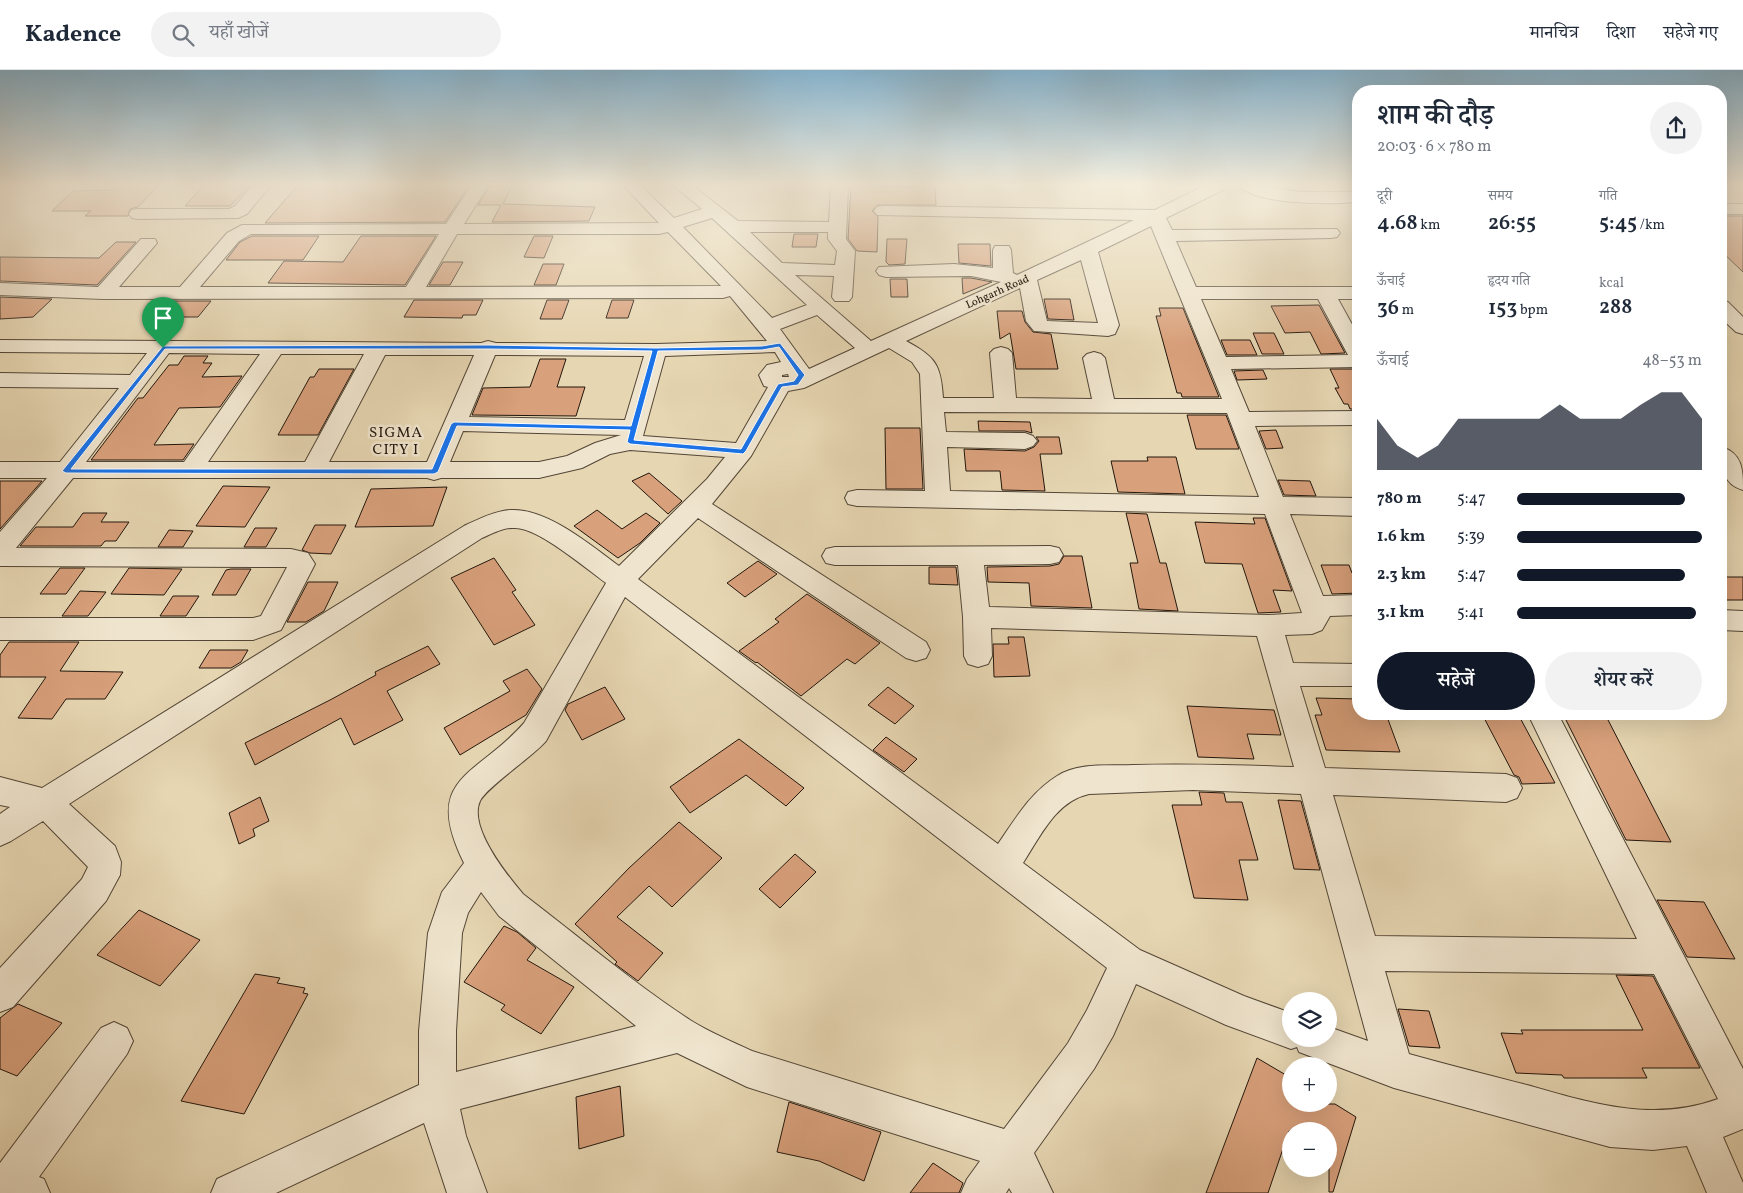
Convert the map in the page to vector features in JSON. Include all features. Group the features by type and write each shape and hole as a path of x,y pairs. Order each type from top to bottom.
{"street":[{"path":"185,293 232,238"},
{"path":"412,293 445,238"},
{"path":"676,238 768,326 771,346"},
{"path":"746,238 777,269 868,349"},
{"path":"837,238 846,251 842,297"},
{"name":"Lohgarh Road","path":"788,376 868,349 1016,278 1123,238"},
{"path":"976,617 1268,626 1312,623 1316,618 1314,606 1239,412 1165,238"},
{"path":"103,293 148,243"},
{"path":"1002,250 1041,327 1108,330 1109,325 1088,250"},
{"path":"777,269 834,270"},
{"path":"886,271 982,271 1016,278"},
{"path":"0,289 103,293 728,290"},
{"path":"728,290 742,314 771,346 788,376 743,451 698,506 621,580 535,732 517,753 468,792 464,802 463,815 474,850 482,866 511,905 651,1015 679,1034 747,1068 1012,1151 1033,1193"},
{"path":"1188,293 1352,293"},
{"path":"1325,294 1352,343"},
{"path":"768,326 820,307"},
{"path":"1727,312 1743,328"},
{"path":"889,340 912,353 928,366 931,374 938,499"},
{"path":"0,346 163,348 488,347 656,350 771,346"},
{"path":"191,470 275,347"},
{"path":"434,472 488,347"},
{"path":"0,548 66,471 163,348"},
{"path":"312,471 378,348"},
{"path":"632,435 656,350"},
{"path":"1001,353 1006,405"},
{"path":"1094,358 1105,406"},
{"path":"1218,363 1352,361"},
{"path":"0,380 136,382"},
{"path":"934,405 1105,406 1352,418"},
{"path":"454,424 632,435 743,451"},
{"path":"0,470 434,472 540,470 556,468 574,462 632,435"},
{"path":"935,440 1025,441"},
{"path":"1727,462 1743,482"},
{"path":"856,498 1352,507"},
{"path":"698,506 916,650"},
{"path":"0,831 473,532 495,522 518,519 538,524 621,580 1128,962 1239,1012 1282,1028"},
{"path":"834,556 1050,555"},
{"path":"970,556 978,656"},
{"path":"0,557 299,560 302,564 270,623 253,629 0,629"},
{"path":"1314,606 1352,606"},
{"path":"1727,620 1743,621"},
{"path":"1268,626 1363,953 1394,1069"},
{"path":"262,627 278,635 307,638"},
{"path":"1282,674 1352,675"},
{"path":"1334,1047 1394,1069 1610,1127 1653,1130 1698,1126 1743,1109 1664,957 1546,720"},
{"path":"1002,866 1044,804 1070,784 1108,778 1193,776 1506,788"},
{"path":"0,790 46,803 103,857 106,866 102,878 94,890 0,994"},
{"path":"467,1193 444,1127 440,1095 438,1040 445,933 456,896 482,866"},
{"path":"1363,953 1664,957"},
{"path":"981,1193 1081,1056 1100,1023 1128,962"},
{"path":"231,1193 440,1095 679,1034"},
{"path":"12,1191 114,1041"},
{"path":"1698,1126 1727,1193"}],"building":[{"path":"247,238 317,238 303,260 226,260 240,242"},
{"path":"359,238 434,238 405,285 268,283 284,261 343,262"},
{"path":"533,238 552,238 544,258 524,257"},
{"path":"793,238 817,238 816,247 792,247"},
{"path":"877,238 877,252 857,251 848,239"},
{"path":"1727,238 1743,238 1743,272 1727,257"},
{"path":"887,239 907,239 905,264 889,265 886,262"},
{"path":"116,242 136,242 97,285 0,281 0,257 99,258"},
{"path":"958,244 990,244 991,266 959,263"},
{"path":"443,262 463,262 450,285 429,285"},
{"path":"543,264 564,264 556,285 534,285"},
{"path":"962,278 971,278 992,282 963,294"},
{"path":"890,279 907,279 908,297 891,297"},
{"path":"0,297 52,299 33,317 0,319"},
{"path":"1044,299 1070,299 1074,320 1048,319"},
{"path":"414,300 483,300 476,315 463,315 462,318 404,317"},
{"path":"547,300 569,300 562,319 540,319"},
{"path":"612,300 634,300 628,318 606,318"},
{"path":"174,301 211,301 198,317 162,317"},
{"path":"1319,305 1345,353 1321,354 1310,332 1285,333 1271,306"},
{"path":"1159,308 1183,308 1219,397 1182,397 1181,393 1177,393 1156,316 1161,316"},
{"path":"997,311 1022,311 1025,322 1033,332 1051,334 1058,369 1016,369 1010,333 1000,339"},
{"path":"1253,333 1274,333 1284,354 1262,354"},
{"path":"1221,340 1250,340 1257,355 1227,355"},
{"path":"184,356 208,356 203,363 212,363 202,377 242,376 220,407 179,408 154,445 194,444 183,460 91,460 138,398 143,398 169,365 178,365"},
{"path":"540,359 566,359 557,387 585,387 576,416 472,415 483,388 530,387"},
{"path":"319,369 354,369 318,435 278,435 310,377 314,377"},
{"path":"1330,369 1352,369 1352,409 1350,409 1348,404 1344,404 1335,388 1339,388"},
{"path":"1263,370 1267,379 1237,380 1234,371"},
{"path":"1187,415 1226,415 1239,449 1196,449"},
{"path":"978,421 1030,422 1032,433 1025,431 979,431"},
{"path":"885,428 920,428 923,489 886,489"},
{"path":"1276,430 1283,448 1266,449 1259,431"},
{"path":"1036,437 1059,437 1062,454 1040,454 1045,491 1002,490 1000,471 966,471 964,449 1025,451 1034,447 1039,441"},
{"path":"1147,457 1176,457 1185,494 1118,492 1111,461 1148,461"},
{"path":"649,473 682,501 668,514 632,481"},
{"path":"1278,480 1310,481 1316,496 1284,495"},
{"path":"0,481 42,481 0,529"},
{"path":"223,486 270,487 245,527 196,526"},
{"path":"447,487 433,526 355,527 371,489"},
{"path":"597,510 622,529 646,513 660,523 640,543 618,558 574,526"},
{"path":"83,513 107,513 101,522 129,522 116,541 105,541 101,546 20,546 36,527 73,527"},
{"path":"1126,513 1147,514 1160,563 1166,563 1178,611 1139,609 1130,563 1138,563"},
{"path":"1253,518 1265,518 1292,591 1273,590 1281,612 1258,613 1242,564 1205,563 1195,522 1255,524"},
{"path":"315,525 346,525 331,554 310,553 302,550"},
{"path":"255,528 277,528 266,547 244,547"},
{"path":"169,530 193,531 183,547 158,547"},
{"path":"1064,556 1082,556 1092,608 1031,606 1029,583 988,582 987,567 1050,566 1059,564"},
{"path":"494,558 516,590 512,592 535,625 494,645 451,578"},
{"path":"758,561 777,574 745,597 727,583"},
{"path":"1321,565 1349,565 1352,573 1352,593 1332,594"},
{"path":"929,567 956,567 958,585 929,584"},
{"path":"60,568 85,568 66,594 40,594"},
{"path":"129,568 182,569 164,595 111,594"},
{"path":"251,569 236,595 212,595 226,570"},
{"path":"1727,577 1743,577 1743,600 1727,600"},
{"path":"308,582 338,582 324,611 306,622 287,622"},
{"path":"80,591 106,592 88,616 62,616"},
{"path":"807,594 880,643 855,664 847,659 801,696 757,662 739,651 779,622 775,619"},
{"path":"173,596 199,596 186,616 160,616"},
{"path":"1008,637 1024,637 1030,676 994,677 993,644 1009,644"},
{"path":"9,642 79,642 60,671 123,672 105,699 66,699 52,719 18,718 46,677 0,677 0,655"},
{"path":"428,646 440,664 387,691 403,720 354,745 341,718 255,765 245,743 376,675 375,672"},
{"path":"210,650 248,650 241,662 231,668 199,668"},
{"path":"527,669 542,689 526,715 460,755 444,728 510,691 503,681"},
{"path":"605,687 625,719 582,740 565,710 568,704"},
{"path":"888,687 914,706 895,724 868,705"},
{"path":"1316,698 1352,699 1352,720 1388,720 1400,752 1326,750 1315,715 1322,715"},
{"path":"1187,706 1274,710 1281,735 1247,734 1254,759 1198,757"},
{"path":"1485,720 1521,720 1555,783 1522,784 1519,777 1514,775"},
{"path":"1566,720 1608,720 1671,842 1626,840"},
{"path":"886,737 917,759 904,772 873,750"},
{"path":"739,739 804,788 786,806 746,775 690,813 670,787"},
{"path":"1199,792 1224,793 1226,802 1242,802 1258,860 1239,860 1248,900 1194,898 1172,805 1202,805"},
{"path":"260,797 269,821 253,829 255,836 239,844 229,813"},
{"path":"1278,800 1301,801 1320,870 1294,869"},
{"path":"679,822 722,858 672,907 649,886 617,917 663,953 638,981 615,964 617,962 575,924 629,868"},
{"path":"795,854 816,872 780,908 759,889"},
{"path":"1657,900 1704,902 1735,959 1687,957"},
{"path":"139,910 200,940 160,986 97,955"},
{"path":"504,926 517,932 536,948 527,960 574,987 541,1034 501,1010 505,1005 464,982"},
{"path":"255,974 280,978 277,983 305,988 303,993 308,994 244,1114 181,1101"},
{"path":"1616,975 1653,976 1700,1068 1642,1068 1647,1078 1564,1078 1562,1075 1516,1073 1501,1033 1523,1034 1521,1030 1643,1030"},
{"path":"18,1004 62,1023 17,1076 0,1069 0,1018"},
{"path":"1398,1009 1429,1011 1440,1048 1409,1046"},
{"path":"1257,1058 1282,1073 1282,1112 1337,1112 1337,1105 1356,1117 1333,1192 1329,1192 1329,1177 1337,1177 1337,1122 1282,1122 1282,1152 1268,1193 1206,1193"},
{"path":"620,1086 624,1136 579,1149 576,1097"},
{"path":"789,1102 881,1132 864,1181 819,1161 777,1152"},
{"path":"933,1163 963,1183 959,1193 910,1193"}],"district":[{"name":"SIGMA CITY I","path":"396,440"}],"route":[{"path":"163,348 66,471 434,472 454,424 634,428 656,350 762,348 780,345 802,375 796,383 788,386 780,385 743,451 630,442 634,428 645,389 656,350 488,347 163,348"}]}
